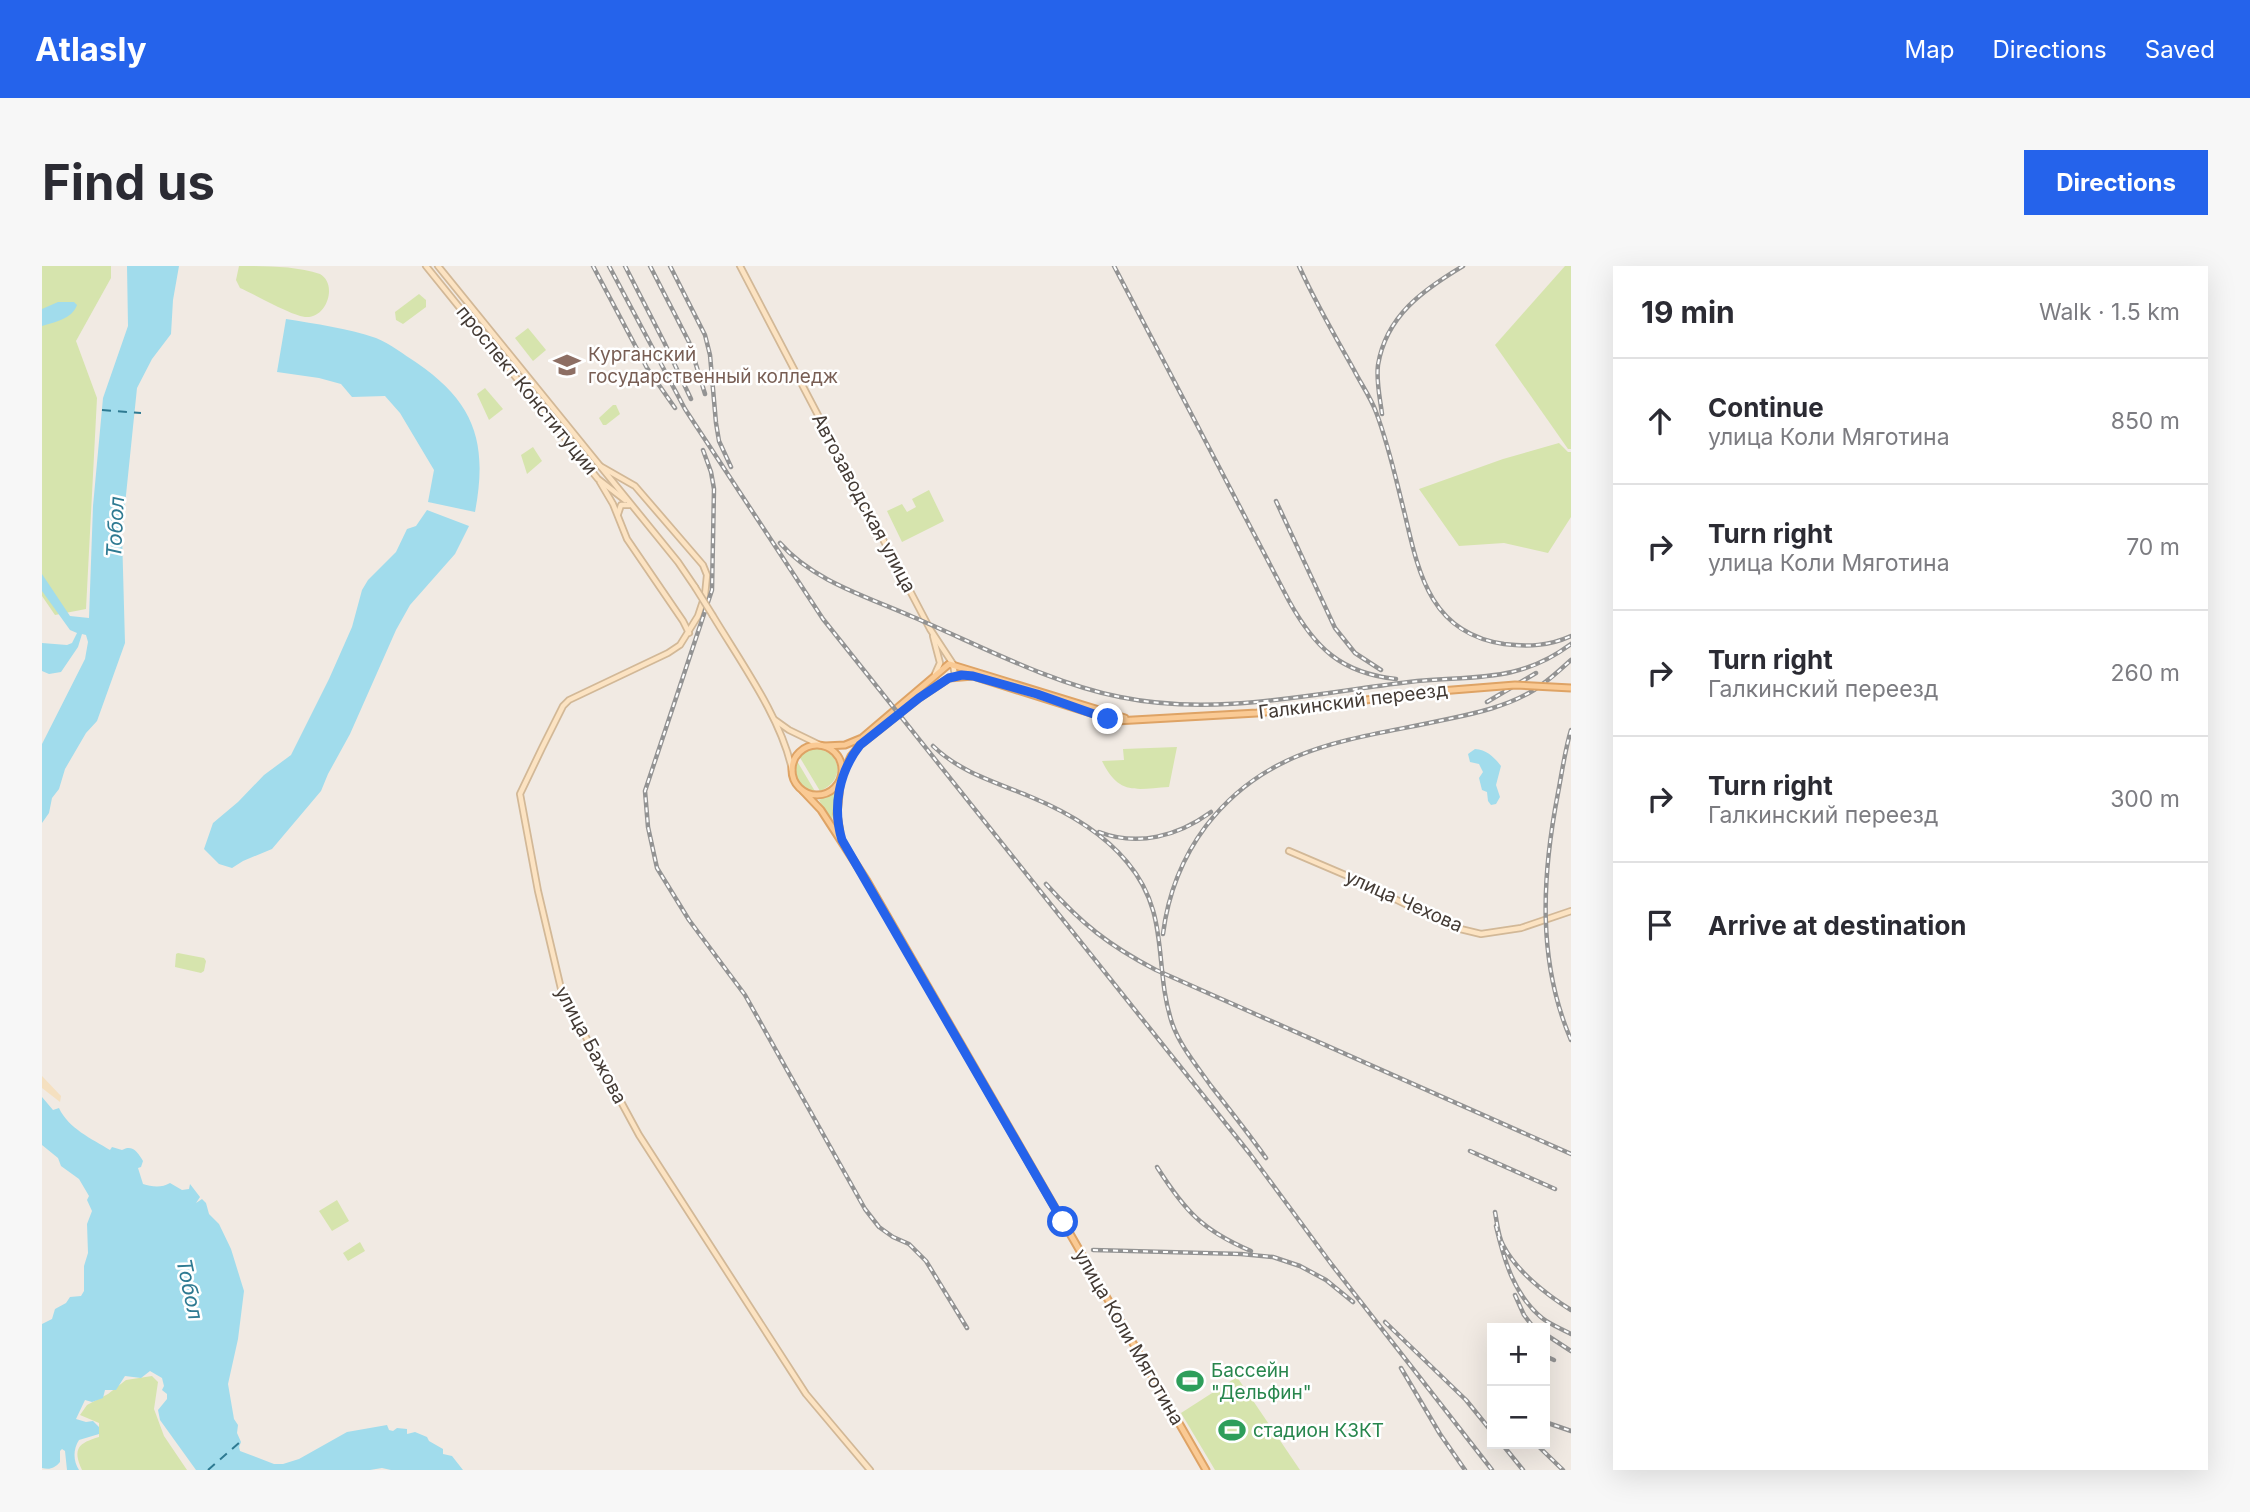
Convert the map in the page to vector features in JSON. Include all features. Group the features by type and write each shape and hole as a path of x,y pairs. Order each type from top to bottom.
{"main road":[{"name":"проспект Конституции","path":"426,266 598,479 632,506"},
{"name":"проспект Конституции","path":"438,266 695,587 773,718 792,770"},
{"name":"Автозаводская улица","path":"740,266 930,629"},
{"path":"449,294 456,289"},
{"path":"580,456 587,450"},
{"path":"600,466 635,486 705,568 708,578 705,595 689,633"},
{"path":"598,479 631,545 689,633"},
{"path":"619,518 619,506 632,506"},
{"path":"930,629 951,661 956,676 919,698 871,735 852,756 834,790 814,796 803,791 794,781 794,760 800,752 808,747 845,745 862,738 951,661"},
{"path":"930,629 940,663 933,678"},
{"name":"улица Бажова","path":"689,633 680,645 668,653 569,700 547,737 520,794 550,948 562,993 648,1149 806,1394 870,1470"},
{"name":"Галкинский переезд","path":"951,661 962,668 1109,715 1135,720"},
{"name":"Галкинский переезд","path":"956,676 973,676 1116,721 1257,713 1440,691 1515,685 1571,688"},
{"name":"проспект Конституции","path":"773,718 789,730 822,746"},
{"path":"822,746 834,751 840,759 842,777"},
{"name":"улица Коли Мяготина","path":"842,777 837,819 842,840"},
{"name":"улица Коли Мяготина","path":"803,791 819,806 842,840 1206,1470"},
{"name":"улица Чехова","path":"1289,850 1452,927 1471,932 1481,934 1517,929 1571,911"}],"green space":[{"path":"42,266 111,266 111,278 76,341 97,398 86,609 55,615 42,596"},
{"path":"239,266 291,268 320,274 328,285 328,300 319,313 313,316 291,313 240,288 236,280"},
{"path":"1565,266 1571,266 1571,449 1568,449 1495,345"},
{"path":"419,294 426,300 426,307 403,324 396,320 395,312"},
{"path":"528,328 546,350 533,361 515,338"},
{"path":"485,388 503,409 489,420 477,394"},
{"path":"616,405 620,414 603,425 599,418"},
{"path":"1559,443 1571,452 1571,517 1548,553 1504,543 1459,546 1419,489 1503,459"},
{"path":"533,447 542,461 527,474 521,455"},
{"path":"929,490 944,521 902,542 887,511 902,504 907,512 916,507 912,499"},
{"path":"1177,747 1169,787 1138,789 1122,785 1108,772 1102,761 1124,760 1123,749"},
{"path":"815,748 831,755 837,767 834,781 820,791 799,756"},
{"path":"797,761 816,793 806,789 799,781"},
{"path":"835,794 832,824 819,800"},
{"path":"178,953 204,958 204,971 201,973 175,967"},
{"path":"337,1200 349,1221 332,1231 319,1211"},
{"path":"360,1242 365,1251 348,1261 343,1253"},
{"path":"152,1376 158,1382 154,1409 164,1436 187,1470 82,1470 79,1448 99,1437 99,1423 80,1415 87,1405 126,1380"},
{"name":"стадион КЗКТ","path":"1237,1377 1300,1470 1215,1470 1181,1413"}],"sand":[{"path":"42,1076 61,1096 60,1102 42,1088"}],"water":[{"name":"Тобол","path":"127,266 179,266 171,334 152,359 137,388 122,534 125,643 97,721 86,733 65,769 59,789 52,798 49,813 42,823 42,744 85,659 88,642 86,635 82,634 78,647 61,672 49,674 42,671 42,643 67,645 72,643 77,633 70,630 42,591 42,574 70,616 89,618 93,506 103,398 128,326"},
{"path":"58,302 74,302 77,305 67,317 42,326 42,309"},
{"path":"286,319 343,329 381,340 417,363 452,393 473,427 478,445 480,465 475,512 428,502 434,470 400,413 385,396 352,397 341,384 277,372"},
{"path":"427,510 469,526 455,554 410,605 396,630 350,734 321,791 272,849 232,868 219,864 204,849 213,823 264,775 291,755 352,627 362,590 368,580 396,552 407,529 416,526"},
{"path":"1475,749 1490,755 1501,766 1496,785 1500,797 1496,804 1491,805 1487,792 1482,790 1479,778 1483,772 1479,764 1470,762 1468,754"},
{"name":"Тобол","path":"42,1097 53,1110 59,1108 74,1127 110,1150 112,1147 134,1150 143,1161 138,1168 143,1184 164,1186 170,1183 182,1190 189,1189 190,1184 200,1197 196,1203 202,1199 209,1214 219,1224 231,1249 244,1291 238,1339 228,1384 234,1419 238,1425 240,1451 274,1464 283,1464 299,1459 347,1432 387,1425 389,1430 407,1429 407,1434 415,1432 427,1437 443,1449 443,1454 452,1456 463,1470 196,1470 160,1420 158,1410 167,1399 167,1394 162,1390 162,1378 150,1371 141,1378 125,1376 116,1390 105,1390 103,1398 92,1402 85,1400 76,1419 93,1421 99,1427 99,1434 79,1440 75,1459 79,1470 67,1470 65,1451 62,1449 58,1464 50,1469 42,1468 42,1324 52,1319 55,1309 66,1303 70,1297 81,1296 84,1291 84,1266 88,1253 87,1224 92,1211 87,1200 89,1196 79,1179 61,1166 58,1158 42,1145"}],"ferry route":[{"path":"102,410 141,413"},
{"path":"208,1470 240,1442"}],"railway":[{"path":"593,266 647,368 675,408"},
{"path":"609,266 685,409 823,619 1250,1154 1332,1265 1492,1470"},
{"path":"625,266 691,399"},
{"path":"650,266 689,342 705,394"},
{"path":"670,266 705,335 710,355 719,441 731,467"},
{"path":"1114,266 1299,618 1320,645 1345,664 1360,671 1396,679"},
{"path":"1299,266 1374,407 1389,450 1416,559 1432,598 1444,614 1460,628 1479,638 1504,644 1538,645 1571,636"},
{"path":"1382,414 1378,365 1389,332 1408,306 1463,266"},
{"path":"703,450 714,489 712,590 645,791 648,827 657,868 689,920 745,995 865,1209 879,1227 909,1244 926,1261 967,1328"},
{"path":"1276,501 1335,628 1355,653 1381,670"},
{"path":"780,543 808,568 842,587 1015,662 1094,691 1156,703 1229,704 1409,682 1493,675 1532,666 1571,644"},
{"path":"1163,934 1172,891 1190,851 1206,826 1231,798 1258,777 1286,761 1316,749 1503,705 1539,687 1571,660"},
{"path":"1487,702 1536,673"},
{"path":"1571,730 1553,824 1546,887 1552,980 1571,1040"},
{"path":"933,746 967,770 1070,816 1095,832 1127,862 1141,881 1156,920 1166,1002 1175,1031 1211,1086 1266,1158"},
{"path":"1099,832 1128,839 1157,837 1185,827 1211,812"},
{"path":"1046,884 1096,933 1156,970 1571,1154"},
{"path":"1470,1151 1555,1189"},
{"path":"1157,1167 1196,1218 1220,1235 1251,1251"},
{"path":"1495,1212 1501,1241 1509,1255 1542,1290 1571,1310"},
{"path":"1496,1226 1507,1264 1524,1299 1542,1318 1571,1334"},
{"path":"1093,1250 1273,1257 1300,1266 1326,1280 1353,1302"},
{"path":"1515,1295 1530,1323"},
{"path":"1385,1322 1466,1400 1487,1426"},
{"path":"1550,1337 1571,1351"},
{"path":"1550,1358 1554,1360"},
{"path":"1401,1368 1465,1470"},
{"path":"1550,1424 1571,1431"},
{"path":"1506,1449 1523,1470"},
{"path":"1541,1449 1563,1470"}],"place":[{"name":"Курганский государственный колледж","path":"567,365"},
{"name":"Бассейн \"Дельфин\"","path":"1190,1381"},
{"name":"стадион КЗКТ","path":"1232,1430"}],"route":[{"path":"1063,1222 842,840 837,814 841,780 860,745 949,678 973,676 1037,694 1108,719"}]}
